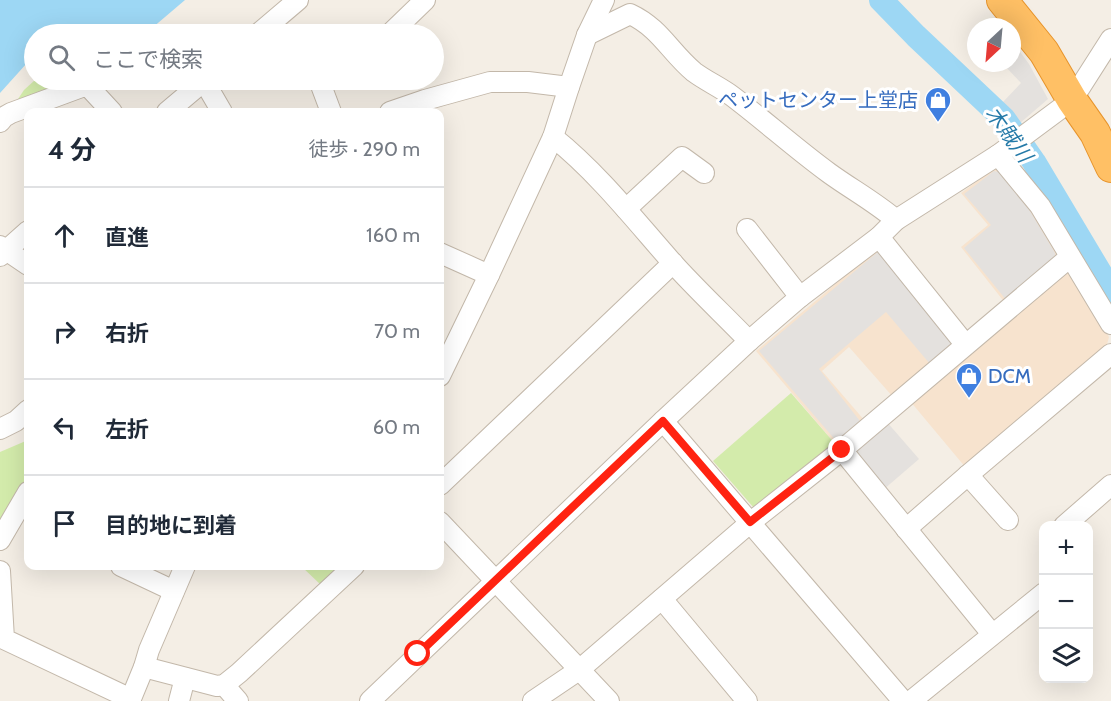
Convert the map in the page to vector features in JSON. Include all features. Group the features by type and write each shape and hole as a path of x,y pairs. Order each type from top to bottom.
{"highway":[{"path":"1002,0 1111,130"},
{"path":"1021,0 1077,91 1111,167"}],"street":[{"path":"270,24 298,0"},
{"path":"400,24 425,0"},
{"path":"444,368 554,137 569,87 604,0"},
{"path":"588,35 630,14 643,21 660,35 693,71 730,94 791,144 896,219"},
{"path":"370,701 749,341 800,297 879,237 896,219 1003,151 1027,134 1077,91 1111,39"},
{"path":"402,108 490,82 528,82 569,87"},
{"path":"25,108 73,90"},
{"path":"92,90 108,108"},
{"path":"172,108 193,90"},
{"path":"210,90 220,108"},
{"path":"323,90 330,108"},
{"path":"0,122 4,117 24,108"},
{"path":"554,137 574,153 673,263 749,341"},
{"path":"1003,151 1040,206 1111,324"},
{"path":"626,209 682,158 704,173"},
{"path":"747,229 800,297"},
{"path":"24,234 2,251 24,263"},
{"path":"879,237 965,344"},
{"path":"444,255 489,275"},
{"path":"533,701 579,670 750,522 842,450 1070,257"},
{"path":"444,481 673,263"},
{"path":"906,529 1111,354"},
{"path":"0,429 16,421 24,414"},
{"path":"663,421 903,701"},
{"path":"842,450 992,634"},
{"path":"968,475 1008,520"},
{"path":"1069,521 1111,485"},
{"path":"0,540 22,517"},
{"path":"444,526 609,701"},
{"path":"130,570 174,591"},
{"path":"0,571 4,639 130,700 183,570"},
{"path":"144,667 217,687 224,685 350,570"},
{"path":"911,701 1039,597"},
{"path":"662,599 747,701"},
{"path":"179,701 185,678"},
{"path":"224,685 238,701"}],"shaded area":[{"path":"1021,53 1048,99 1019,124 1002,103 1021,83 1011,72 1021,72"},
{"path":"994,169 1000,170 1032,209 1066,271 1072,273 1109,337 1106,348 966,468 910,401 893,397 849,347 822,371 865,421 837,446 756,351 877,249 954,340 1013,313 961,247 988,225 961,193"},
{"path":"994,171 999,172 1030,211 1056,258 1007,301 964,248 991,225 964,194"},
{"path":"879,251 952,340 952,349 930,364 886,312 819,369 860,421 837,442 759,351"},
{"path":"886,421 919,459 883,490 854,454 855,446"}],"green space":[{"path":"24,90 59,90 12,108"},
{"path":"791,393 837,446 754,508 713,461"},
{"path":"24,442 24,487 0,529 0,452"},
{"path":"305,570 338,570 321,585"}],"water":[{"path":"0,0 185,0 157,24 24,24 24,66 0,93"}],"waterway":[{"name":"木賊川","path":"881,0 1004,119 1034,162 1111,291"}],"place":[{"name":"ペットセンター上堂店","path":"938,123"},
{"name":"DCM","path":"969,399"}],"route":[{"path":"418,654 663,421 750,522 842,450"}]}
